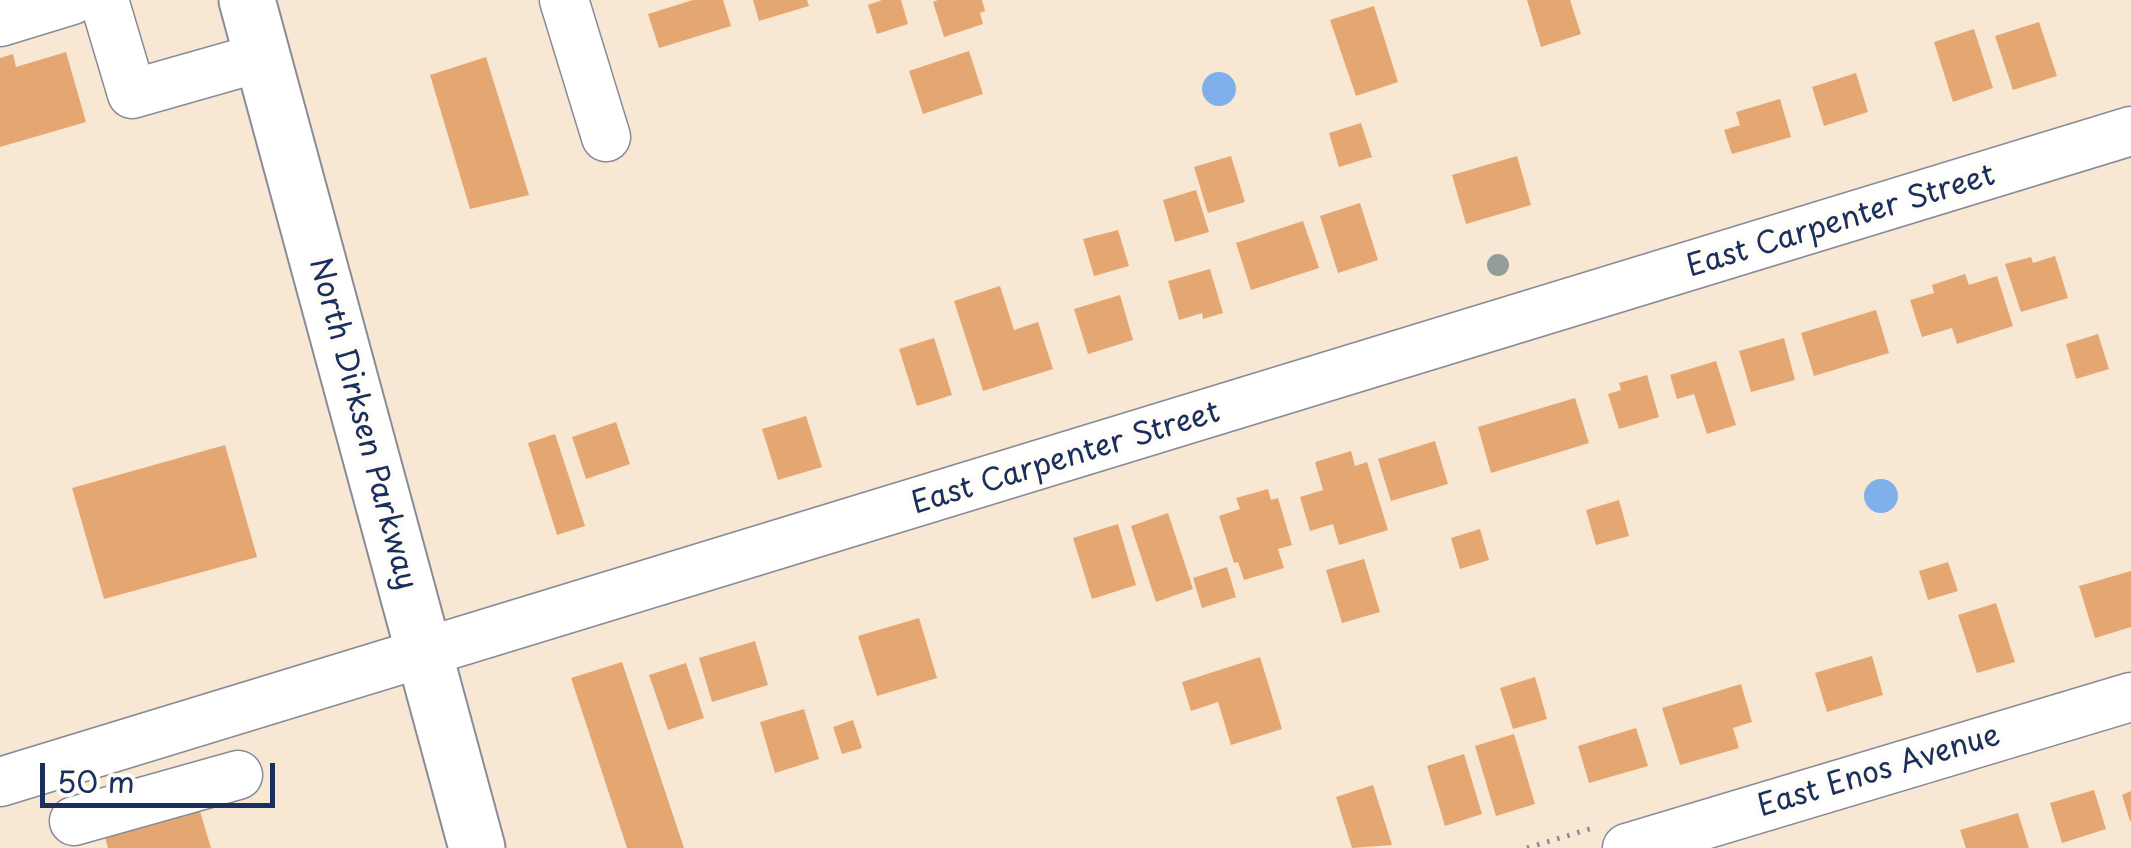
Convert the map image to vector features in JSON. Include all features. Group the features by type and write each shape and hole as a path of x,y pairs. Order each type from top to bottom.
{"main road":[{"name":"North Dirksen Parkway","path":"247,0 478,848"}],"street":[{"path":"0,22 72,0"},
{"path":"104,0 132,94 262,56"},
{"path":"564,0 606,137"},
{"name":"East Carpenter Street","path":"0,782 2131,132"},
{"name":"East Enos Avenue","path":"1627,848 2131,697"},
{"path":"74,821 238,775"}],"water":[{"path":"1219,72 1231,77 1236,89 1231,101 1219,106 1207,101 1202,89 1207,77"},
{"path":"1881,479 1893,484 1898,496 1893,508 1881,513 1869,508 1864,496 1869,484"}],"building":[{"path":"693,0 723,0 731,26 659,48 648,14"},
{"path":"753,0 807,0 809,6 759,21"},
{"path":"901,0 908,24 877,34 868,5"},
{"path":"982,0 983,24 944,37 933,2"},
{"path":"1527,0 1570,0 1581,34 1541,47"},
{"path":"1374,6 1398,82 1356,96 1330,20"},
{"path":"2039,22 2057,76 2013,90 1995,36"},
{"path":"1974,29 1993,88 1953,102 1934,42"},
{"path":"969,51 983,94 923,114 909,71"},
{"path":"66,52 86,122 0,147 0,58 13,54 16,67"},
{"path":"486,57 529,195 470,209 430,75"},
{"path":"1856,73 1868,112 1824,126 1812,87"},
{"path":"1780,99 1791,137 1732,154 1724,130 1740,125 1736,112"},
{"path":"1361,123 1372,157 1339,167 1329,133"},
{"path":"1231,156 1245,202 1208,213 1194,167"},
{"path":"1517,156 1531,205 1466,224 1452,175"},
{"path":"1196,190 1209,232 1175,242 1163,200"},
{"path":"1360,203 1378,260 1338,273 1320,216"},
{"path":"1303,221 1319,268 1251,290 1236,243"},
{"path":"1118,230 1129,266 1094,276 1083,239"},
{"path":"2055,256 2068,298 2021,312 2005,264 2031,257 2033,263"},
{"path":"1210,269 1223,313 1203,319 1202,313 1179,320 1168,281"},
{"path":"1965,274 1969,285 1997,276 2013,326 1957,344 1952,328 1922,337 1910,300 1934,293 1932,285"},
{"path":"1000,286 1014,330 1038,322 1053,369 983,391 954,301"},
{"path":"1120,295 1133,340 1088,354 1074,309"},
{"path":"1876,310 1889,353 1814,376 1801,333"},
{"path":"2098,334 2109,369 2076,379 2066,344"},
{"path":"934,338 952,395 917,406 899,349"},
{"path":"1784,338 1795,380 1751,392 1739,351"},
{"path":"1716,361 1736,425 1707,434 1694,394 1677,399 1670,375"},
{"path":"1647,375 1659,417 1619,429 1608,394 1621,390 1619,383"},
{"path":"1575,398 1589,443 1491,473 1478,427"},
{"path":"806,416 822,467 778,480 762,429"},
{"path":"616,422 630,464 586,479 572,437"},
{"path":"555,434 585,526 557,535 528,443"},
{"path":"1435,441 1448,484 1391,501 1378,459"},
{"path":"225,445 257,557 104,599 72,488"},
{"path":"1351,451 1355,466 1367,462 1388,530 1339,545 1333,524 1310,531 1300,497 1323,490 1315,462"},
{"path":"1268,489 1271,500 1278,498 1292,545 1278,549 1284,568 1244,580 1238,562 1234,563 1219,516 1240,509 1236,498"},
{"path":"1619,500 1629,536 1596,545 1586,510"},
{"path":"1168,513 1193,589 1156,602 1131,526"},
{"path":"1118,524 1136,585 1092,599 1073,538"},
{"path":"1480,529 1489,560 1460,569 1451,538"},
{"path":"1364,559 1380,612 1342,623 1326,570"},
{"path":"1948,562 1958,591 1928,600 1919,571"},
{"path":"1227,567 1236,597 1202,608 1193,578"},
{"path":"2131,571 2131,627 2095,638 2079,586"},
{"path":"1996,603 2015,662 1977,673 1958,615"},
{"path":"919,618 937,678 877,696 858,636"},
{"path":"755,641 768,685 712,702 699,658"},
{"path":"1872,656 1883,695 1827,712 1815,673"},
{"path":"1260,657 1282,729 1231,745 1218,702 1191,711 1182,682"},
{"path":"622,662 684,848 627,848 571,678"},
{"path":"686,663 704,718 668,730 649,675"},
{"path":"1535,677 1547,719 1513,729 1500,688"},
{"path":"1741,684 1752,722 1733,728 1739,748 1680,765 1662,708"},
{"path":"804,709 819,759 775,773 760,722"},
{"path":"853,720 862,748 842,754 833,727"},
{"path":"1636,728 1648,766 1589,783 1578,746"},
{"path":"1514,734 1535,804 1496,816 1475,746"},
{"path":"1464,754 1482,814 1445,826 1427,766"},
{"path":"1373,785 1392,845 1352,848 1336,797"},
{"path":"2094,790 2106,829 2062,843 2050,803"},
{"path":"2131,791 2131,821 2130,821 2122,795"},
{"path":"196,798 211,848 108,848 102,827"},
{"path":"2018,813 2029,848 1966,848 1960,830"}]}
